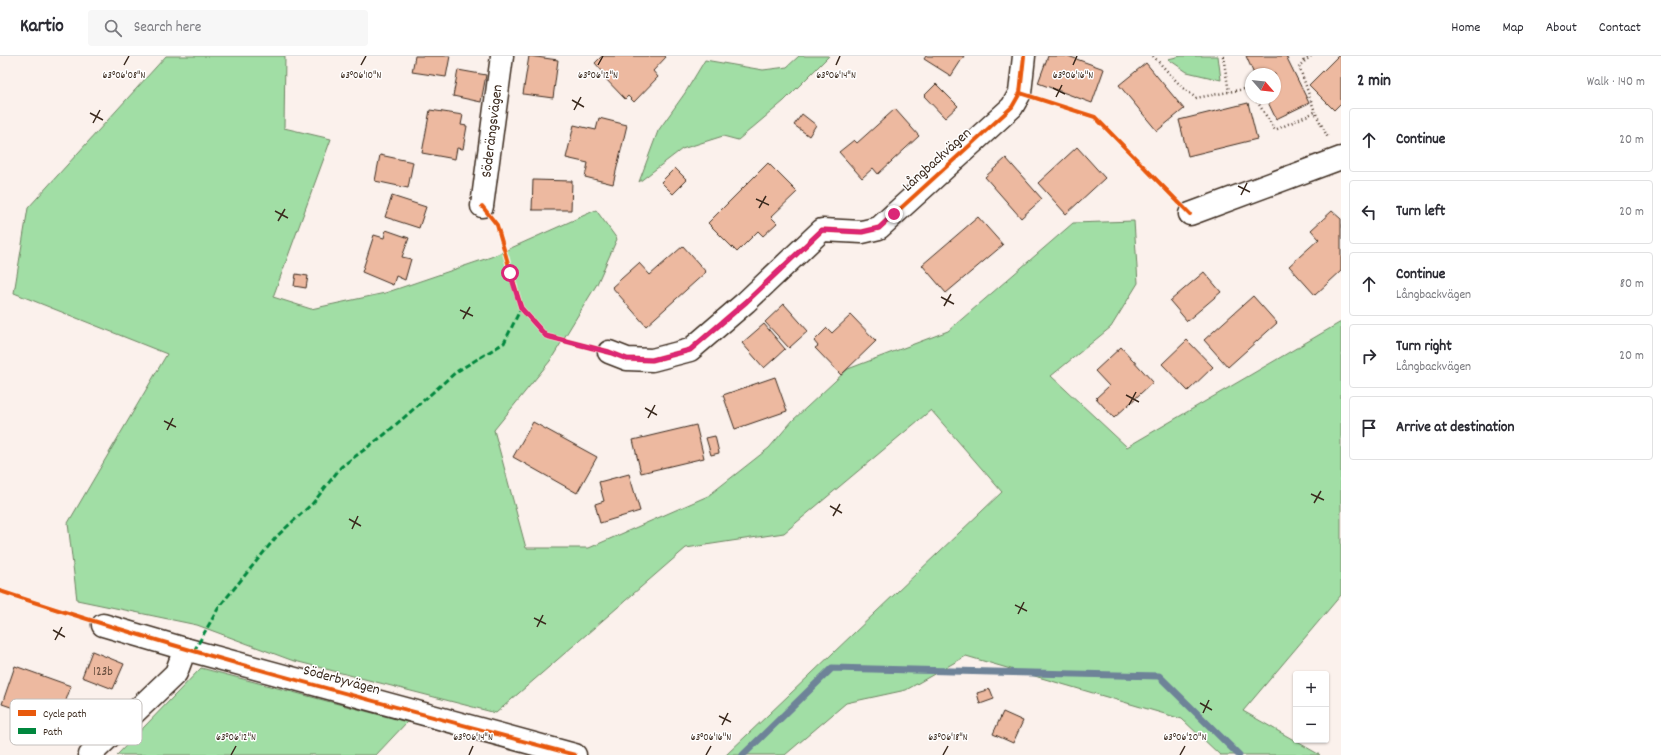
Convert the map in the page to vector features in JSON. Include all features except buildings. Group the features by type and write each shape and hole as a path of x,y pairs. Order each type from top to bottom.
{"street":[{"name":"Söderängsvägen","path":"482,206 502,56"},
{"name":"Långbackvägen","path":"609,352 627,359 652,360 690,350 746,302 822,230 862,232 879,228 1012,107 1020,93 1024,56"},
{"path":"1190,214 1339,158"},
{"name":"Söderbyvägen","path":"103,625 184,649 574,755"},
{"path":"142,705 176,673 184,649"},
{"path":"90,755 100,745"}],"path":[{"path":"1153,56 1183,88 1196,98 1245,89"},
{"path":"1223,56 1229,92"},
{"path":"1302,56 1304,62"},
{"path":"1311,56 1299,66 1315,112 1339,158"},
{"path":"1260,104 1275,130 1315,112"}],"green space":[{"path":"166,56 285,56 284,128 331,139 273,297 311,309 385,293 491,257 596,210 617,239 597,284 550,361 494,430 526,548 589,548 708,496 769,448 793,420 848,369 948,331 1073,223 1134,221 1138,283 1111,327 1051,376 1127,447 1341,322 1341,595 1243,711 1293,740 1293,743 1299,743 1320,755 1220,755 1182,719 966,656 906,690 846,703 785,755 726,755 1002,492 931,410 784,533 686,548 496,713 291,660 197,625 77,600 68,523 167,354 14,293 28,208"},
{"path":"799,56 829,56 784,101 738,140 723,136 682,149 639,182 658,131 685,93 705,60 763,70 787,67"},
{"path":"1181,56 1218,56 1221,80 1187,72 1168,59"},
{"path":"201,668 407,722 376,755 117,755 127,745 142,745 142,729"}],"waterway":[{"path":"743,755 832,668 1159,676 1239,755"}],"marked path":[{"path":"194,651 219,607 277,536 313,503 341,467 384,435 456,372 504,343 521,308"}],"cycle path":[{"path":"482,206 497,225 521,308 546,336 609,352 627,359 652,360 690,350 746,302 822,230 862,232 879,228 1012,107 1020,93 1024,56"},
{"path":"1020,93 1095,117 1190,214"},
{"path":"0,591 214,657 575,755"}],"route":[{"path":"510,273 521,308 546,336 609,352 627,359 652,360 690,350 746,302 794,254 822,230 862,232 879,228 894,214"}]}
